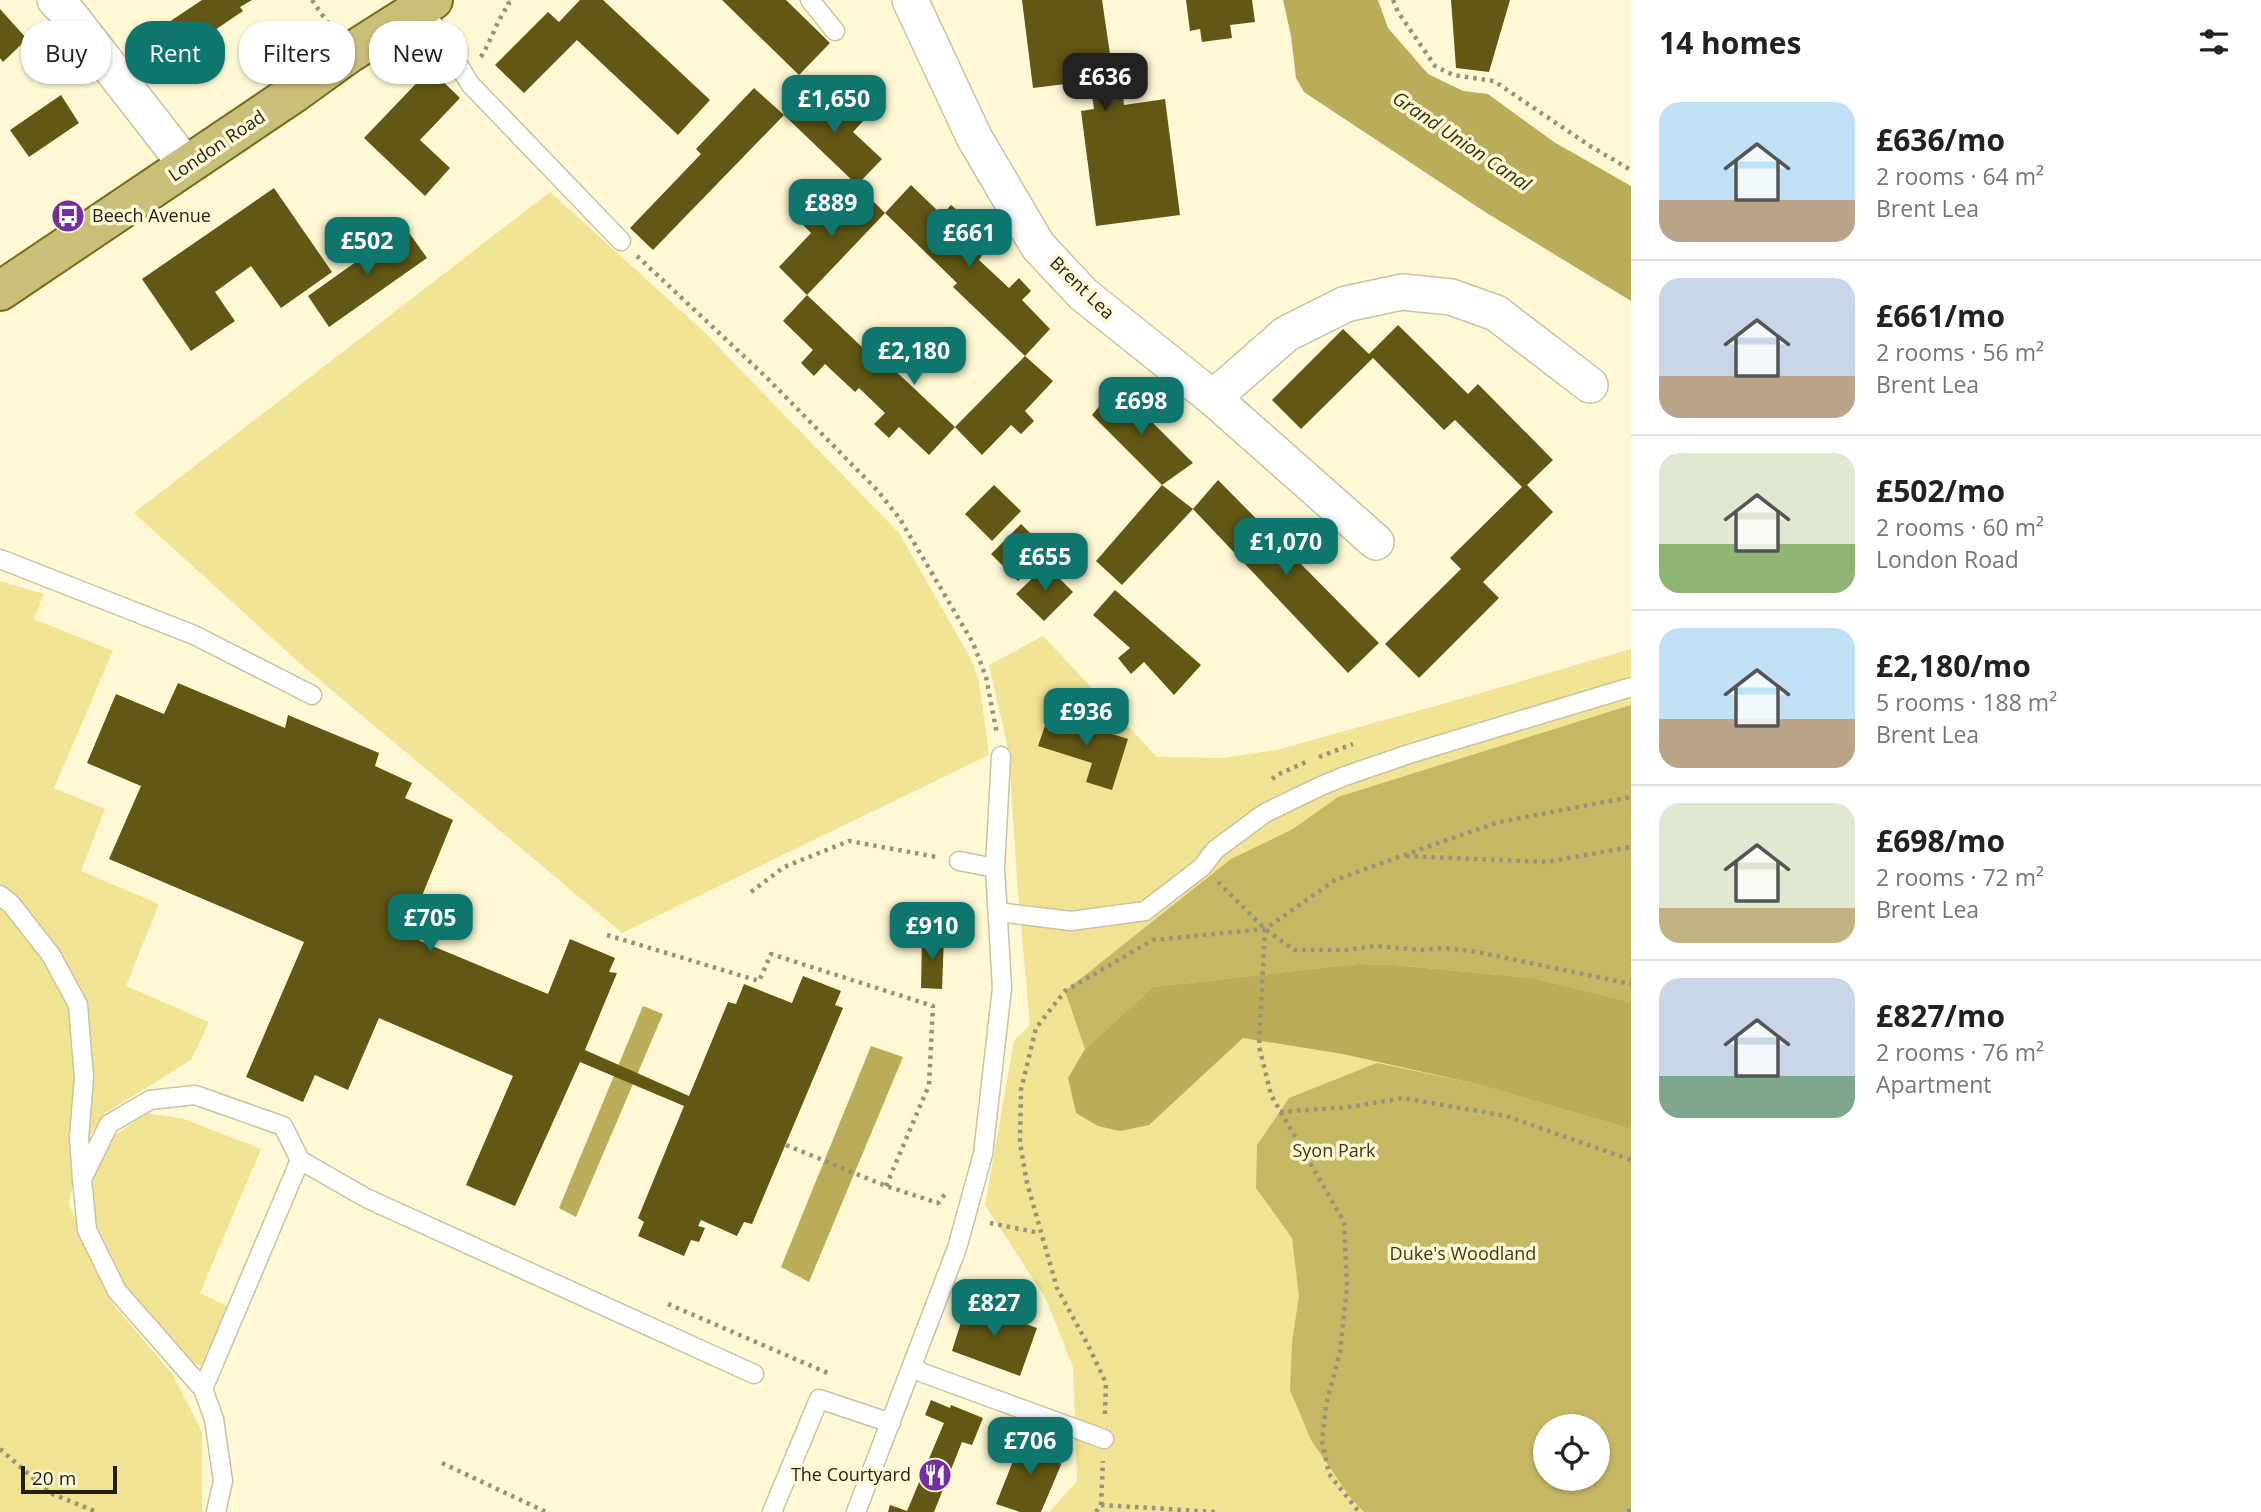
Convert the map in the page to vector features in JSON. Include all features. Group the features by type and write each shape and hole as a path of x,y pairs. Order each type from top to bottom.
{"main road":[{"name":"London Road","path":"0,291 348,54 428,3"}],"street":[{"path":"55,0 187,166"},
{"name":"Brent Lea","path":"910,0 974,137 1038,246 1083,294 1213,398 1376,542"},
{"path":"1213,398 1286,334 1346,304 1402,292 1451,297 1496,313 1590,385"}],"lane":[{"path":"810,0 835,31"},
{"path":"428,3 470,84 621,241"},
{"path":"0,559 194,635 312,695"},
{"path":"998,912 1071,921 1117,917 1145,911 1202,867 1215,850 1265,813 1345,776 1631,687"},
{"path":"856,1512 957,1248 984,1154 1002,988 995,868 1001,756"},
{"path":"959,861 995,868"},
{"path":"0,895 11,904 51,955 78,1005 84,1079 79,1137 87,1230 117,1291 203,1389 214,1419 223,1481 216,1512"},
{"path":"82,1179 109,1124 150,1100 195,1095 283,1126 300,1160 366,1198 754,1374"},
{"path":"203,1389 300,1160"},
{"path":"912,1366 923,1373 1104,1439"},
{"path":"772,1512 819,1399 891,1423"}],"path":[{"path":"495,33 496,21 509,4 507,0"},
{"path":"1394,0 1398,12 1435,66 1453,75 1494,81 1590,146 1631,170"},
{"path":"621,241 766,377 877,490 900,519 973,643 986,677 992,704"},
{"path":"1097,1512 1101,1505 1106,1383 1057,1288 1027,1183 1020,1143 1021,1090 1036,1028 1065,991 1153,940 1265,929 1335,880 1401,856 1500,822 1631,797"},
{"path":"751,892 784,867 849,841 959,861"},
{"path":"1401,856 1546,862 1631,847"},
{"path":"1202,867 1265,929 1294,950 1346,950 1375,946 1477,951 1631,984"},
{"path":"1265,929 1259,1046 1271,1095 1344,1222 1347,1287 1340,1352 1326,1405 1322,1441 1329,1474 1359,1512"},
{"path":"607,935 759,981 771,954 933,1006 929,1086 886,1186"},
{"path":"1280,1112 1349,1107 1404,1098 1506,1116 1631,1160"},
{"path":"786,1145 886,1186 938,1203 944,1194 969,1202"},
{"path":"989,1223 1040,1233"},
{"path":"0,1449 50,1493 97,1512"},
{"path":"442,1463 546,1512"},
{"path":"1101,1505 1216,1512"},
{"path":"1628,1512 1631,1507"}],"green space":[{"path":"550,192 700,328 899,533 972,661 979,681 989,755 622,933 303,666 134,513"},
{"path":"0,581 44,594 34,619 113,651 54,788 105,809 81,871 159,904 126,986 209,1022 191,1060 104,1114 79,1153 69,1204 113,1304 173,1375 202,1432 202,1512 0,1512"},
{"name":"Syon Park","path":"1043,636 1157,757 1224,758 1276,750 1631,649 1631,1512 1049,1512 1077,1481 1073,1367 1046,1299 985,1205 1014,1041 1030,1025 1009,753 989,665"},
{"path":"1631,705 1631,1002 1532,978 1358,964 1153,987 1085,1049 1065,991 1231,859 1293,829 1338,797"},
{"name":"Duke's Woodland","path":"1377,1063 1477,1084 1631,1129 1631,1512 1364,1512 1350,1497 1311,1440 1290,1390 1292,1342 1299,1296 1292,1238 1256,1188 1257,1145 1289,1098"},
{"path":"147,1113 184,1119 261,1149 200,1293 229,1307 202,1367 190,1360 127,1288 97,1226 90,1181 115,1135"}],"water":[{"name":"Grand Union Canal","path":"1283,0 1378,0 1388,28 1428,74 1463,91 1488,94 1554,142 1631,186 1631,301 1485,212 1304,92 1296,78"},
{"path":"1358,964 1532,978 1631,1002 1631,1129 1477,1084 1343,1054 1243,1038 1149,1125 1120,1131 1098,1126 1076,1113 1068,1078 1085,1049 1153,987"},
{"path":"643,1006 663,1014 576,1217 559,1208"},
{"path":"871,1046 903,1057 809,1282 781,1267"}],"building":[{"path":"202,0 252,0 240,7 243,11 225,23 225,21 170,21"},
{"path":"580,0 603,0 710,100 678,135 577,40 524,93 495,65 548,12 559,22"},
{"path":"722,0 786,0 830,43 799,75"},
{"path":"1022,0 1102,0 1115,88 1122,87 1124,105 1165,99 1180,215 1096,226 1081,111 1094,109 1090,81 1033,88"},
{"path":"1186,0 1252,0 1255,22 1230,25 1232,38 1202,42 1200,29 1190,31"},
{"path":"1451,0 1510,0 1489,72 1456,68"},
{"path":"0,9 21,32 21,45 3,62 0,58"},
{"path":"416,84 446,84 460,98 420,140 450,168 425,196 364,138"},
{"path":"754,88 784,115 653,250 630,228 701,154 696,149"},
{"path":"810,88 841,118 851,107 864,120 853,132 882,159 857,185 784,115"},
{"path":"61,95 79,123 29,157 10,130"},
{"path":"857,185 885,213 807,295 779,267 811,233 800,222 814,208 825,218"},
{"path":"911,185 942,215 951,205 964,216 955,227 983,254 979,260 1009,288 1019,278 1031,291 1022,300 1050,329 1025,356 953,287 957,283 885,213"},
{"path":"274,188 332,272 281,308 251,266 215,292 235,321 191,351 142,279"},
{"path":"405,227 427,258 329,327 308,296"},
{"path":"807,295 881,365 885,361 955,427 929,455 899,427 889,438 874,424 885,413 859,388 855,392 825,364 814,376 801,363 813,350 783,321"},
{"path":"1398,325 1468,394 1478,384 1553,460 1527,485 1553,512 1483,582 1499,598 1419,678 1385,644 1461,569 1450,558 1522,487 1455,420 1444,430 1373,358 1301,429 1272,400 1343,329 1369,354"},
{"path":"1025,356 1053,381 1025,411 1034,421 1021,434 1011,425 982,455 955,427"},
{"path":"1116,386 1193,463 1162,485 1092,415"},
{"path":"1218,480 1379,643 1348,673 1193,509"},
{"path":"994,485 1021,511 992,541 965,514"},
{"path":"1162,485 1193,509 1122,585 1096,561"},
{"path":"1021,524 1048,551 1018,581 991,554"},
{"path":"1046,565 1073,592 1044,621 1016,594"},
{"path":"1115,590 1201,665 1174,695 1144,662 1131,674 1118,658 1130,648 1093,615"},
{"path":"178,683 285,728 288,715 379,753 375,766 412,783 405,798 453,820 406,935 548,994 570,939 615,958 609,972 617,973 585,1050 689,1096 728,1002 736,1004 744,984 792,1003 803,976 841,991 835,1005 843,1008 752,1224 744,1222 737,1236 701,1220 698,1226 705,1228 699,1242 691,1240 684,1256 638,1236 644,1222 638,1218 684,1106 580,1062 515,1206 466,1185 513,1076 379,1018 348,1090 315,1075 303,1102 246,1077 304,942 109,859 141,786 87,763 116,694 164,714"},
{"path":"1049,714 1128,739 1112,790 1086,782 1092,763 1038,746"},
{"path":"922,936 944,936 942,989 921,988"},
{"path":"967,1303 1037,1328 1020,1376 952,1351"},
{"name":"The Courtyard","path":"931,1400 983,1418 972,1445 962,1442 934,1512 888,1512 890,1505 907,1511 944,1423 925,1415"},
{"path":"1023,1436 1057,1449 1061,1465 1041,1512 1020,1512 996,1504"}],"place":[{"name":"Beech Avenue","path":"68,216"},
{"name":"The Courtyard","path":"935,1475"}]}
